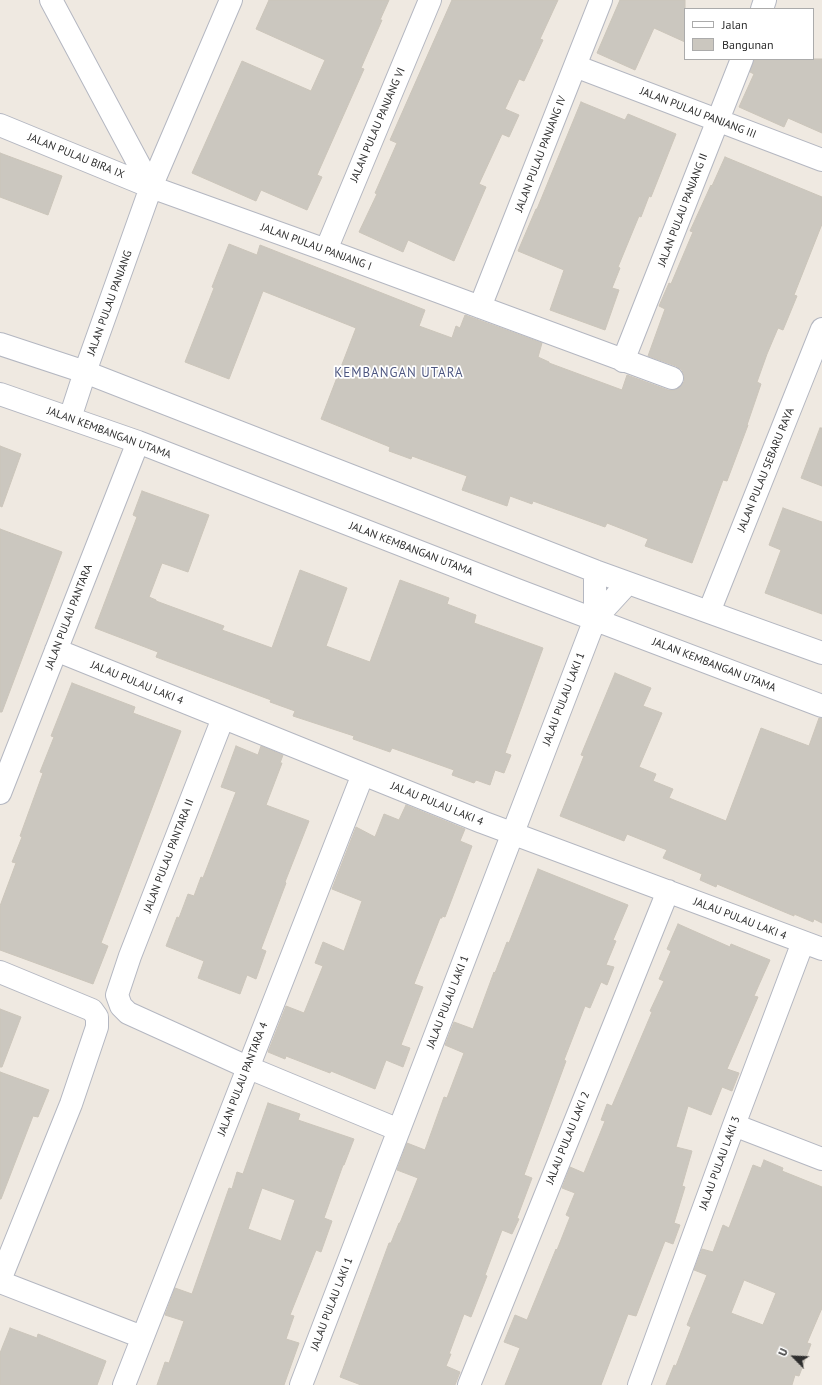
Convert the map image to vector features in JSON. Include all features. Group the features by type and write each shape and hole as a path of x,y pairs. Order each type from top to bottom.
{"street":[{"path":"52,0 152,187"},
{"path":"152,187 231,0"},
{"name":"JALAN PULAU PANJANG VI","path":"326,250 430,0"},
{"name":"JALAN PULAU PANJANG IV","path":"480,307 601,0"},
{"name":"JALAN PULAU PANJANG II","path":"623,360 742,60"},
{"name":"JALAN PULAU PANJANG III","path":"575,66 822,160"},
{"name":"JALAN PULAU BIRA IX","path":"0,125 152,187"},
{"name":"JALAN PULAU PANJANG I","path":"152,187 672,378"},
{"name":"JALAN PULAU PANJANG","path":"70,418 85,372 152,187"},
{"name":"JALAN PULAU SEBARU RAYA","path":"709,612 822,329"},
{"path":"0,344 85,372 595,571 822,653"},
{"name":"JALAN KEMBANGAN UTAMA","path":"0,394 138,442 517,590 822,706"},
{"name":"JALAN PULAU PANTARA","path":"0,793 138,442"},
{"name":"JALAU PULAU LAKI 1","path":"301,1385 595,619 595,571"},
{"name":"JALAU PULAU LAKI 1","path":"595,619 628,583"},
{"name":"JALAU PULAU LAKI 4","path":"56,650 482,822 813,946"},
{"name":"JALAN PULAU PANTARA II","path":"223,718 130,956 117,995 121,1006 128,1013 248,1067"},
{"name":"JALAN PULAU PANTARA 4","path":"124,1385 363,774"},
{"name":"JALAU PULAU LAKI 2","path":"469,1385 668,891"},
{"name":"JALAU PULAU LAKI 3","path":"639,1385 734,1125 813,946"},
{"path":"0,972 92,1010 97,1017 97,1027 71,1104 0,1281 142,1337"},
{"path":"248,1067 399,1130"},
{"path":"734,1125 822,1159"}],"building":[{"path":"269,0 389,0 361,68 364,69 317,175 322,177 307,210 261,190 256,201 192,173 242,61 311,91 325,60 256,29"},
{"path":"452,0 558,0 540,39 543,40 524,81 519,79 505,109 519,115 509,137 502,134 479,184 486,187 454,261 408,240 403,252 359,232 377,194 375,193 397,143 390,140"},
{"path":"620,0 685,0 684,42 654,28 635,70 597,53"},
{"path":"822,59 822,133 788,118 784,127 739,107 754,74 750,72 754,60"},
{"path":"581,102 625,120 628,114 676,134 651,197 649,196 641,217 639,216 618,267 620,268 612,288 619,290 605,330 550,310 564,270 518,251"},
{"path":"0,153 62,176 48,215 0,197"},
{"path":"725,157 822,197 822,224 794,295 797,296 783,330 778,328 767,354 757,382 761,384 748,425 727,481 723,480 692,563 645,546 648,539 607,523 605,527 533,501 532,504 510,496 507,506 462,490 467,476 412,456 411,459 389,451 390,447 321,419 356,328 263,291 229,379 185,362 214,288 212,287 229,244 257,255 260,245 425,310 419,326 452,338 456,326 460,328 465,315 542,343 538,357 549,363 622,390 627,375 668,390 674,390 680,387 684,382 682,370 676,366 648,356 665,309 659,306 669,283 671,284 693,232 690,231"},
{"path":"820,428 822,428 822,486 801,478"},
{"path":"0,446 21,454 2,507 0,506"},
{"path":"142,491 209,515 188,572 162,563 149,597 156,601 224,626 222,630 272,648 300,570 347,588 326,646 370,662 400,580 449,598 447,604 476,615 474,623 543,648 505,753 511,755 504,773 495,770 490,785 476,780 474,783 452,775 454,770 392,748 390,752 353,739 354,736 293,716 295,711 270,702 271,700 156,657 158,652 95,628 137,517 133,515"},
{"path":"783,508 822,522 822,614 765,593 781,550 769,545"},
{"path":"0,529 62,552 2,712 0,712"},
{"path":"615,673 651,688 643,706 662,713 639,767 656,774 653,781 673,789 669,798 726,821 761,728 809,746 819,718 822,718 822,923 814,919 813,922 794,914 794,916 717,884 716,887 700,880 702,874 663,858 667,850 627,834 624,841 560,816 584,756 581,755"},
{"path":"72,683 135,707 133,713 181,731 101,943 108,946 93,984 0,950 0,906 16,863 12,862 22,837 20,836 43,773 40,772 54,737 51,736"},
{"path":"236,746 258,755 261,746 283,755 280,763 282,763 266,805 309,821 261,949 266,951 256,979 247,975 240,994 198,978 204,961 166,946 188,894 194,896 201,877 203,878 236,792 221,787"},
{"path":"406,805 465,829 460,841 472,846 445,917 442,916 442,918 440,918 414,984 423,987 401,1045 410,1048 403,1067 386,1060 375,1089 331,1071 330,1073 286,1056 285,1059 268,1052 286,1006 304,1013 323,966 315,963 323,942 344,951 362,901 332,889 356,827 375,837 384,814 399,820"},
{"path":"538,869 628,905 613,940 616,941 606,965 614,967 607,985 601,982 590,1008 585,1006 564,1060 566,1061 524,1175 532,1178 517,1218 519,1219 512,1234 502,1230 485,1275 487,1276 471,1317 464,1314 446,1366 460,1372 455,1385 361,1385 340,1377 389,1243 391,1243 400,1223 418,1178 397,1170 407,1143 425,1150 444,1097 447,1098 464,1053 445,1045 454,1022 473,1029 494,972 495,973 507,942 509,943"},
{"path":"678,924 730,947 731,944 770,960 754,996 758,997 727,1069 739,1073 732,1091 722,1087 711,1115 688,1106 676,1147 692,1151 682,1186 685,1187 674,1223 680,1225 673,1244 665,1241 636,1316 628,1314 601,1385 505,1385 520,1348 504,1342 515,1315 527,1320 556,1249 557,1250 570,1217 566,1215 575,1193 562,1188 570,1167 584,1173 605,1121 601,1120 607,1104 612,1106 652,1012 650,1011 664,981 659,979 671,951 667,949"},
{"path":"0,1009 21,1017 2,1067 0,1067"},
{"path":"0,1072 49,1090 38,1117 33,1116 1,1199 0,1199"},
{"path":"268,1103 300,1114 298,1120 354,1139 324,1218 332,1221 321,1252 316,1250 290,1315 294,1316 286,1339 299,1343 284,1385 157,1385 165,1362 169,1363 184,1321 165,1315 175,1288 192,1294 229,1188 232,1189 237,1172 243,1174","holes":["262,1188 295,1200 281,1241 248,1229"]},
{"path":"764,1160 783,1168 782,1171 822,1187 822,1308 807,1343 811,1344 799,1376 795,1375 792,1385 666,1385 674,1365 676,1366 691,1327 687,1325 707,1275 694,1270 702,1249 713,1252 723,1225 729,1228 753,1165 761,1168","holes":["744,1280 776,1293 763,1325 731,1313"]},
{"path":"10,1328 37,1338 38,1334 106,1361 97,1385 0,1385 0,1353"}],"district":[{"name":"KEMBANGAN UTARA","path":"399,373"}]}
